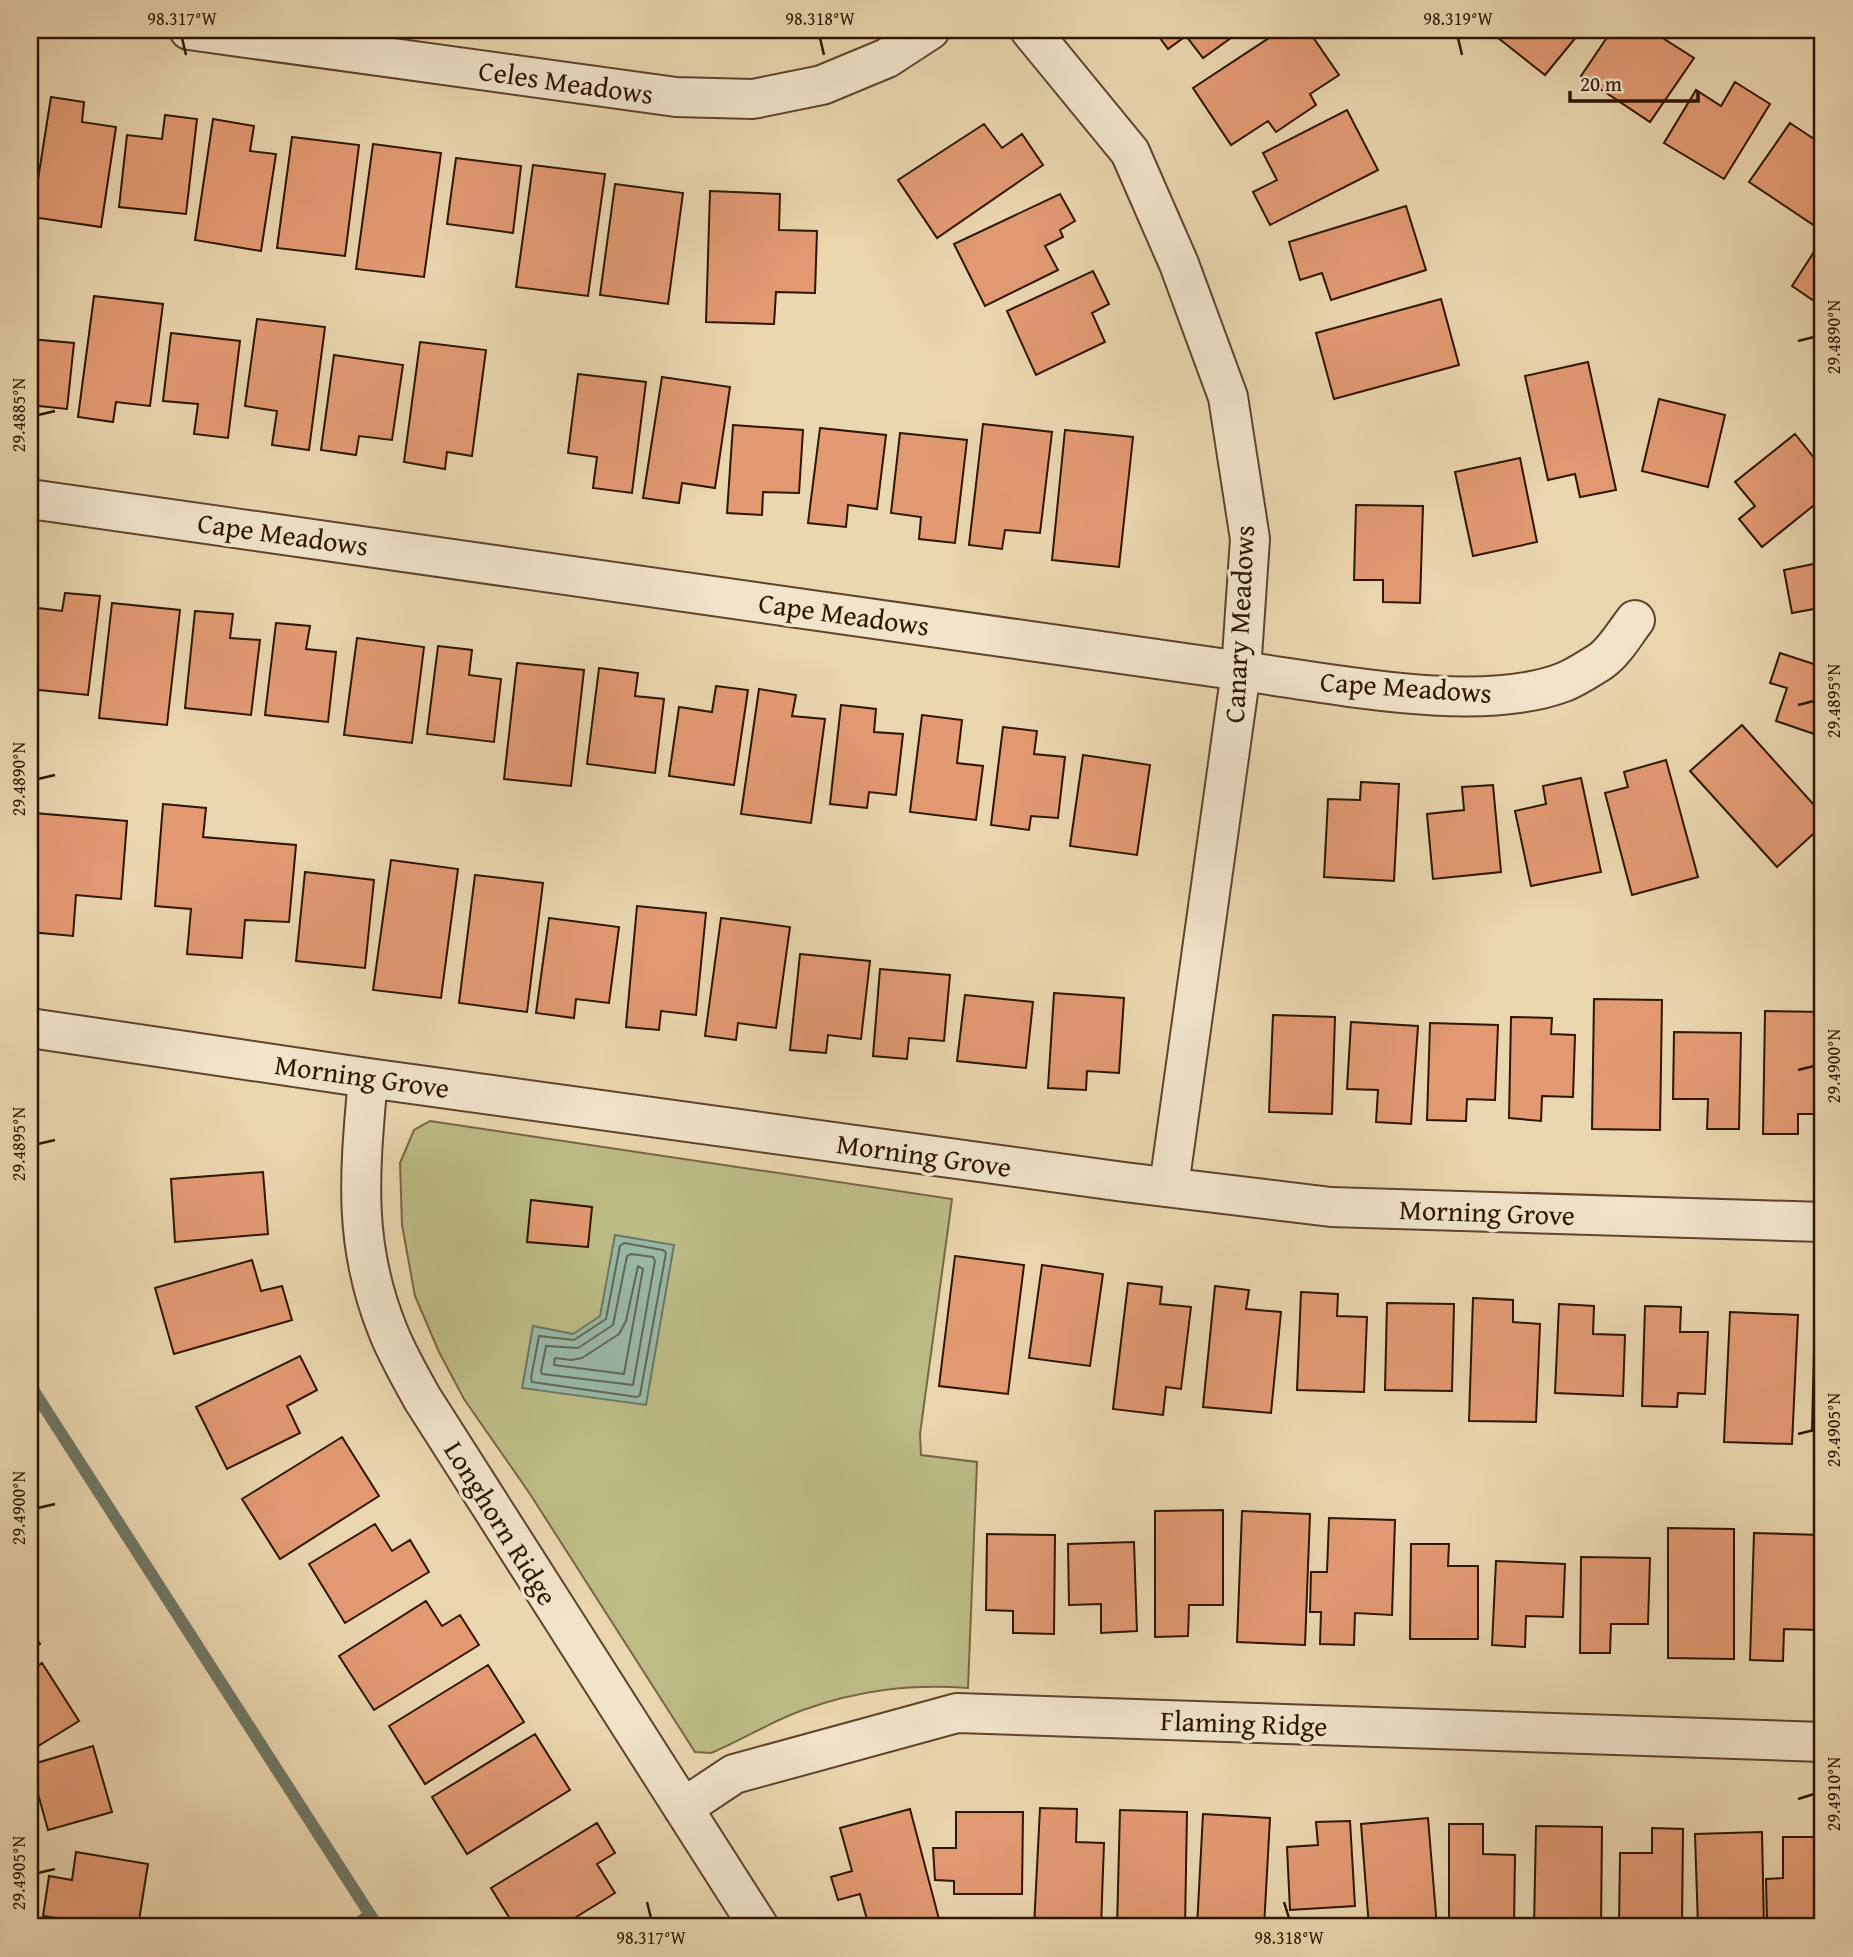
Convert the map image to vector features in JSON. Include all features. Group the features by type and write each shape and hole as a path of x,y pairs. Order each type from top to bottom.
{"street":[{"name":"Celes Meadows","path":"189,30 676,97 753,99 822,85 887,58 930,30"},
{"name":"Canary Meadows","path":"1030,30 1130,152 1179,264 1228,397 1250,539 1241,671 1169,1186"},
{"name":"Cape Meadows","path":"30,499 1241,671 1393,691 1446,695 1511,694 1564,682 1604,660 1634,620"},
{"name":"Morning Grove","path":"30,1028 1110,1181 1331,1207 1823,1222"},
{"name":"Longhorn Ridge","path":"368,1078 360,1175 361,1216 369,1269 388,1334 422,1398 759,1927"},
{"name":"Flaming Ridge","path":"683,1808 734,1774 957,1713 1823,1742"}],"shaded area":[{"path":"430,1121 952,1199 920,1434 921,1455 977,1462 968,1688 925,1687 864,1693 791,1714 711,1753 695,1752 530,1494 464,1399 439,1352 415,1296 402,1225 400,1163 414,1130"}],"water":[{"path":"615,1235 674,1245 646,1405 522,1388 533,1326 573,1334 600,1316"}],"building":[{"path":"1154,30 1242,30 1203,58 1186,36 1168,49"},
{"path":"1281,30 1308,30 1339,75 1310,94 1316,105 1276,132 1268,121 1231,145 1193,88"},
{"path":"1488,30 1582,30 1545,75"},
{"path":"1612,30 1650,30 1694,58 1650,122 1581,76"},
{"path":"1735,82 1770,104 1724,179 1664,143 1696,90 1721,106"},
{"path":"30,93 37,94 30,144"},
{"path":"51,97 84,102 82,122 116,127 101,227 32,217"},
{"path":"1347,110 1378,170 1270,225 1253,192 1277,180 1263,153"},
{"path":"165,115 197,119 186,214 119,207 127,135 162,139"},
{"path":"213,119 254,126 250,151 276,154 261,251 195,240"},
{"path":"1790,123 1823,145 1823,214 1815,226 1749,182"},
{"path":"984,124 1002,148 1022,134 1043,165 937,238 898,180"},
{"path":"292,137 359,145 345,256 277,248"},
{"path":"373,144 441,153 424,277 356,269"},
{"path":"456,158 521,166 513,233 447,224"},
{"path":"533,165 605,174 588,296 516,287"},
{"path":"615,184 683,193 668,304 600,295"},
{"path":"710,191 780,194 779,230 817,231 815,293 776,292 774,324 706,322"},
{"path":"1060,194 1075,221 1060,230 1063,237 1045,246 1058,270 985,306 954,244"},
{"path":"1406,206 1426,270 1331,300 1322,273 1300,280 1289,242"},
{"path":"1823,238 1823,307 1792,286"},
{"path":"1093,271 1109,304 1092,313 1105,342 1036,375 1007,311"},
{"path":"94,296 163,304 150,406 116,402 113,422 78,417"},
{"path":"1441,299 1459,365 1334,399 1316,333"},
{"path":"257,319 325,327 309,450 272,445 277,411 245,406"},
{"path":"171,333 240,341 228,438 194,434 198,404 163,401"},
{"path":"30,339 74,343 67,409 30,405"},
{"path":"420,342 486,350 472,456 447,452 445,469 404,462"},
{"path":"334,355 403,365 392,440 359,436 356,455 321,450"},
{"path":"1588,362 1616,490 1580,497 1575,474 1548,480 1525,376"},
{"path":"578,374 646,382 632,493 593,488 597,457 568,453"},
{"path":"662,377 730,387 715,488 682,483 679,503 643,498"},
{"path":"1659,399 1725,415 1708,487 1642,471"},
{"path":"983,424 1052,432 1040,533 1005,530 1002,549 969,545"},
{"path":"733,425 803,430 799,493 763,492 762,515 727,513"},
{"path":"820,428 886,435 877,509 848,505 846,527 808,523"},
{"path":"1065,430 1133,437 1119,567 1052,560"},
{"path":"900,433 967,440 955,543 919,539 921,517 891,513"},
{"path":"1795,434 1823,469 1823,498 1762,547 1739,519 1755,506 1735,482"},
{"path":"1520,458 1537,542 1473,556 1455,472"},
{"path":"1356,505 1423,506 1420,603 1383,602 1383,580 1354,580"},
{"path":"1823,562 1823,633 1819,634 1814,609 1792,613 1784,570"},
{"path":"65,593 100,596 88,695 30,689 30,607 62,611"},
{"path":"112,603 180,610 167,725 99,718"},
{"path":"195,611 233,614 230,638 260,640 251,715 185,708"},
{"path":"276,623 310,626 306,649 336,652 328,722 265,715"},
{"path":"357,638 424,647 412,743 344,735"},
{"path":"438,646 472,650 469,675 501,679 494,742 427,734"},
{"path":"1780,653 1823,667 1823,737 1776,721 1787,688 1770,683"},
{"path":"517,663 584,670 571,786 504,779"},
{"path":"599,668 638,673 635,696 664,699 655,773 587,764"},
{"path":"716,686 748,690 734,785 669,776 679,707 712,712"},
{"path":"759,689 796,695 792,716 825,719 811,823 741,814"},
{"path":"841,705 876,709 874,732 903,734 896,795 869,792 867,808 830,804"},
{"path":"922,715 962,720 957,763 983,766 976,820 910,812"},
{"path":"1742,725 1823,815 1823,825 1777,867 1690,771"},
{"path":"1003,727 1037,731 1034,754 1065,757 1058,818 1031,816 1029,830 991,825"},
{"path":"1083,755 1150,765 1137,855 1070,846"},
{"path":"1666,760 1698,877 1632,895 1605,793 1628,787 1624,772"},
{"path":"1581,778 1601,872 1531,886 1515,811 1546,804 1543,786"},
{"path":"1361,782 1399,784 1394,881 1324,877 1328,799 1360,800"},
{"path":"30,784 37,785 35,813 127,821 121,899 76,895 73,936 30,932"},
{"path":"1493,785 1501,872 1433,879 1427,814 1464,810 1462,787"},
{"path":"163,804 206,808 203,837 296,845 289,922 245,920 242,958 187,954 191,909 155,906"},
{"path":"391,860 458,869 441,998 373,990"},
{"path":"305,872 374,880 365,968 296,961"},
{"path":"475,875 543,883 527,1012 459,1003"},
{"path":"637,906 706,913 696,1015 661,1011 659,1030 626,1027"},
{"path":"549,918 619,927 609,1003 576,999 574,1018 536,1013"},
{"path":"721,918 790,927 776,1028 738,1023 736,1040 705,1036"},
{"path":"800,954 870,961 861,1039 828,1035 826,1053 790,1050"},
{"path":"880,969 950,975 944,1041 909,1038 907,1059 873,1056"},
{"path":"1054,993 1124,998 1119,1073 1087,1071 1086,1090 1048,1088"},
{"path":"965,995 1033,1002 1026,1068 957,1061"},
{"path":"1594,999 1662,1000 1660,1130 1592,1129"},
{"path":"1765,1011 1823,1012 1823,1114 1798,1114 1798,1134 1763,1134"},
{"path":"1273,1015 1335,1017 1332,1114 1269,1112"},
{"path":"1511,1017 1552,1018 1551,1034 1575,1035 1573,1097 1542,1096 1541,1121 1509,1118"},
{"path":"1351,1022 1418,1026 1411,1124 1376,1122 1378,1090 1347,1089"},
{"path":"1430,1023 1498,1025 1495,1100 1467,1099 1466,1121 1427,1120"},
{"path":"1674,1032 1741,1033 1739,1129 1707,1129 1708,1099 1673,1099"},
{"path":"263,1172 268,1234 175,1242 171,1179"},
{"path":"531,1200 592,1207 588,1247 527,1242"},
{"path":"955,1256 1024,1265 1008,1394 939,1386"},
{"path":"252,1260 261,1291 282,1286 292,1320 174,1354 155,1288"},
{"path":"1042,1265 1103,1274 1090,1366 1029,1358"},
{"path":"1128,1283 1162,1287 1160,1304 1191,1307 1181,1389 1166,1387 1163,1415 1113,1409"},
{"path":"1215,1286 1249,1290 1246,1309 1281,1312 1271,1413 1203,1407"},
{"path":"1301,1292 1338,1294 1337,1316 1367,1317 1364,1392 1297,1390"},
{"path":"1473,1298 1513,1300 1513,1322 1540,1324 1536,1422 1469,1421"},
{"path":"1387,1303 1454,1304 1452,1391 1385,1390"},
{"path":"1559,1304 1594,1306 1593,1334 1625,1335 1623,1396 1555,1393"},
{"path":"1645,1306 1681,1307 1680,1332 1708,1332 1705,1394 1678,1393 1677,1407 1642,1406"},
{"path":"1815,1310 1823,1311 1823,1432 1812,1431"},
{"path":"1730,1312 1798,1315 1792,1444 1724,1442"},
{"path":"300,1356 317,1390 287,1406 300,1433 227,1469 196,1407"},
{"path":"342,1437 379,1496 280,1559 242,1499"},
{"path":"1223,1510 1223,1605 1189,1605 1188,1636 1155,1637 1155,1511"},
{"path":"1242,1511 1310,1514 1305,1645 1237,1642"},
{"path":"1329,1518 1395,1520 1392,1615 1355,1613 1354,1645 1320,1644 1321,1612 1310,1612 1311,1572 1327,1572"},
{"path":"375,1524 392,1551 410,1540 429,1572 345,1623 309,1564"},
{"path":"1668,1528 1734,1529 1734,1659 1668,1658"},
{"path":"1754,1533 1823,1535 1819,1630 1784,1629 1783,1661 1750,1660"},
{"path":"987,1534 1055,1535 1054,1634 1013,1633 1013,1611 986,1610"},
{"path":"1134,1542 1137,1631 1101,1633 1101,1604 1069,1605 1068,1544"},
{"path":"1411,1544 1449,1544 1448,1566 1478,1566 1478,1639 1410,1639"},
{"path":"1581,1557 1650,1558 1648,1624 1611,1624 1610,1653 1580,1653"},
{"path":"1496,1561 1565,1564 1563,1617 1526,1616 1525,1647 1492,1645"},
{"path":"426,1601 442,1626 460,1615 479,1645 374,1710 339,1656"},
{"path":"30,1628 40,1644 30,1651"},
{"path":"42,1663 79,1721 30,1751 30,1671"},
{"path":"488,1665 524,1722 425,1784 389,1726"},
{"path":"535,1734 570,1790 467,1854 432,1797"},
{"path":"93,1746 112,1812 48,1830 30,1765"},
{"path":"1040,1808 1077,1809 1076,1842 1104,1843 1101,1927 1034,1927"},
{"path":"910,1809 940,1923 924,1927 869,1927 860,1894 838,1900 831,1877 852,1871 840,1828"},
{"path":"1120,1810 1187,1812 1185,1927 1117,1927"},
{"path":"956,1812 1023,1812 1022,1894 954,1894 954,1881 935,1880 933,1848 956,1848"},
{"path":"1203,1814 1270,1818 1264,1927 1197,1927"},
{"path":"1428,1818 1437,1927 1369,1927 1361,1824"},
{"path":"1350,1821 1355,1906 1290,1910 1287,1847 1318,1845 1316,1822"},
{"path":"597,1823 615,1853 597,1864 615,1893 560,1927 515,1927 491,1888"},
{"path":"1449,1824 1483,1824 1483,1854 1515,1855 1514,1927 1449,1927"},
{"path":"1536,1826 1602,1827 1601,1927 1534,1927"},
{"path":"1652,1828 1683,1829 1682,1927 1619,1927 1620,1853 1652,1853"},
{"path":"1762,1832 1764,1927 1698,1927 1695,1834"},
{"path":"1783,1837 1817,1837 1818,1871 1823,1871 1823,1927 1780,1927 1780,1923 1767,1922 1766,1879 1783,1878"},
{"path":"76,1852 148,1864 138,1927 116,1927 43,1916 49,1876 72,1880"}],"waterway":[{"path":"30,1385 378,1927"},
{"path":"354,1927 370,1914"}]}
